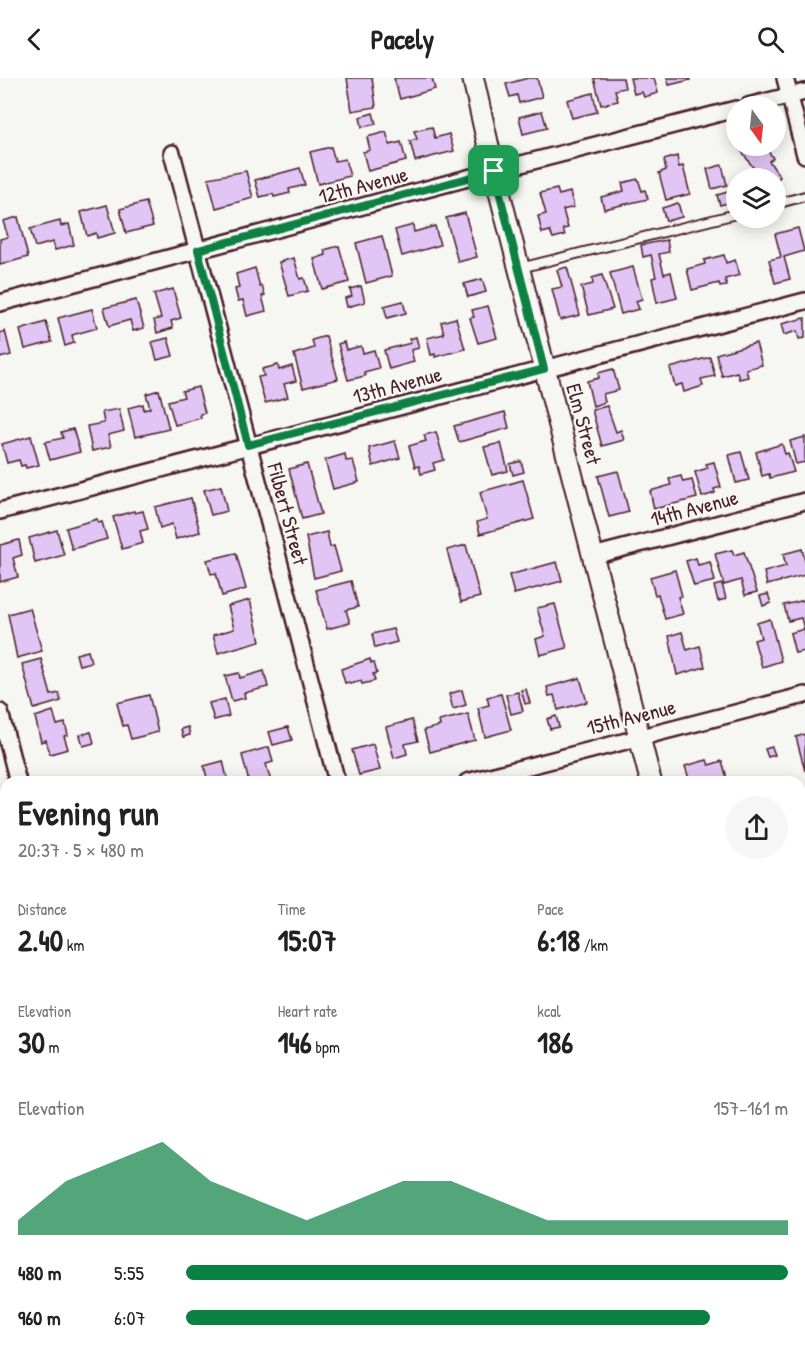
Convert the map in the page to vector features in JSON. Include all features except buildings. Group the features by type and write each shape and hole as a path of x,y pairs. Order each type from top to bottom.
{"street":[{"name":"Elm Street","path":"473,78 544,369 649,776"},
{"path":"785,78 805,155"},
{"path":"786,97 805,92"},
{"name":"12th Avenue","path":"0,303 726,112"},
{"name":"Filbert Street","path":"172,153 335,776"},
{"name":"13th Avenue","path":"0,511 805,301"},
{"name":"14th Avenue","path":"593,556 805,501"},
{"name":"15th Avenue","path":"490,776 805,695"},
{"path":"0,712 16,776"}],"lane":[{"path":"786,201 805,196"},
{"path":"519,269 726,217"}],"route":[{"path":"494,171 544,369 248,445 198,250 494,171"}]}
